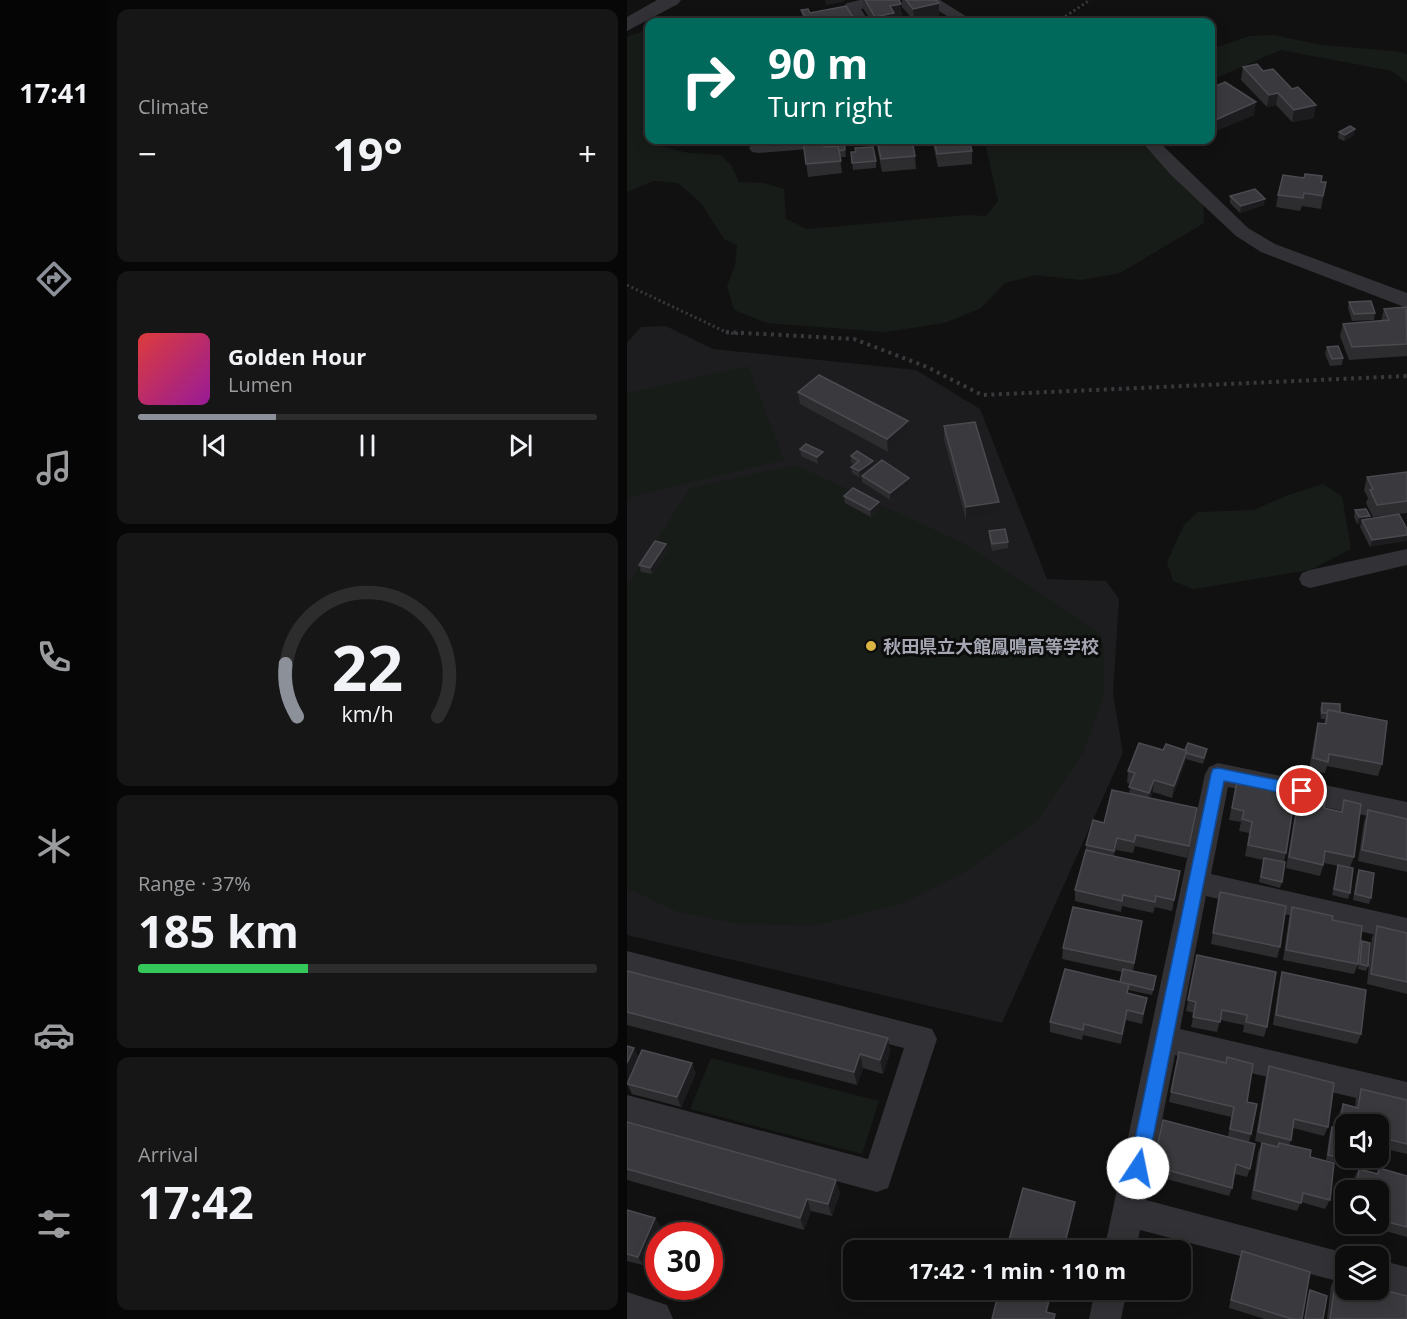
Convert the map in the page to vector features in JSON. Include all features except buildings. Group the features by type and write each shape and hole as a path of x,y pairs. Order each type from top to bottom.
{"street":[{"path":"627,25 671,0"},
{"path":"859,18 852,6 886,0"},
{"path":"929,0 960,18"},
{"path":"758,148 808,144"},
{"path":"1152,144 1242,232 1268,248 1391,293 1407,302"},
{"path":"1310,579 1407,557"},
{"path":"1122,1240 1218,774 1407,813"},
{"path":"1195,882 1407,930"},
{"path":"627,964 922,1039 877,1177 627,1110"},
{"path":"1163,1039 1407,1096"},
{"path":"1129,1211 1335,1264"},
{"path":"1389,1278 1407,1283"},
{"path":"1105,1319 1109,1300"},
{"path":"627,1312 653,1319"}],"path":[{"path":"1063,18 1090,0"},
{"path":"627,285 728,333 854,339 927,367 982,395 1407,376"}],"shaded area":[{"path":"645,30 645,144 661,144 660,146 689,153 721,155 731,165 739,182 764,183 784,189 786,219 807,229 968,215 986,216 998,201 986,147 989,144 1142,144 1203,202 1204,223 1120,273 1081,280 1036,275 1005,283 981,308 945,323 885,332 767,323 734,310 727,286 735,266 737,245 724,239 701,203 678,183 653,181 627,192 627,37"},
{"path":"1273,35 1322,45 1407,54 1407,83 1392,71 1281,50 1215,78 1215,48 1250,36"},
{"name":"秋田県立大館鳳鳴高等学校","path":"666,326 713,349 916,370 980,409 1047,579 1106,581 1119,599 1113,693 1123,753 1002,1023 627,935 627,343 641,327"},
{"path":"748,366 784,460 627,498 627,393"},
{"name":"秋田県立大館鳳鳴高等学校","path":"795,465 965,544 1100,633 1104,652 1104,695 1084,752 1037,821 962,874 904,903 814,926 740,924 678,912 627,888 627,586 690,488"},
{"path":"1323,484 1342,496 1351,549 1310,570 1193,589 1173,581 1167,562 1184,525 1198,512 1254,510 1288,495"},
{"path":"711,1058 879,1101 862,1154 690,1109"}],"place":[{"name":"秋田県立大館鳳鳴高等学校","path":"871,646"}],"route":[{"path":"1138,1168 1218,774 1302,791"}]}
